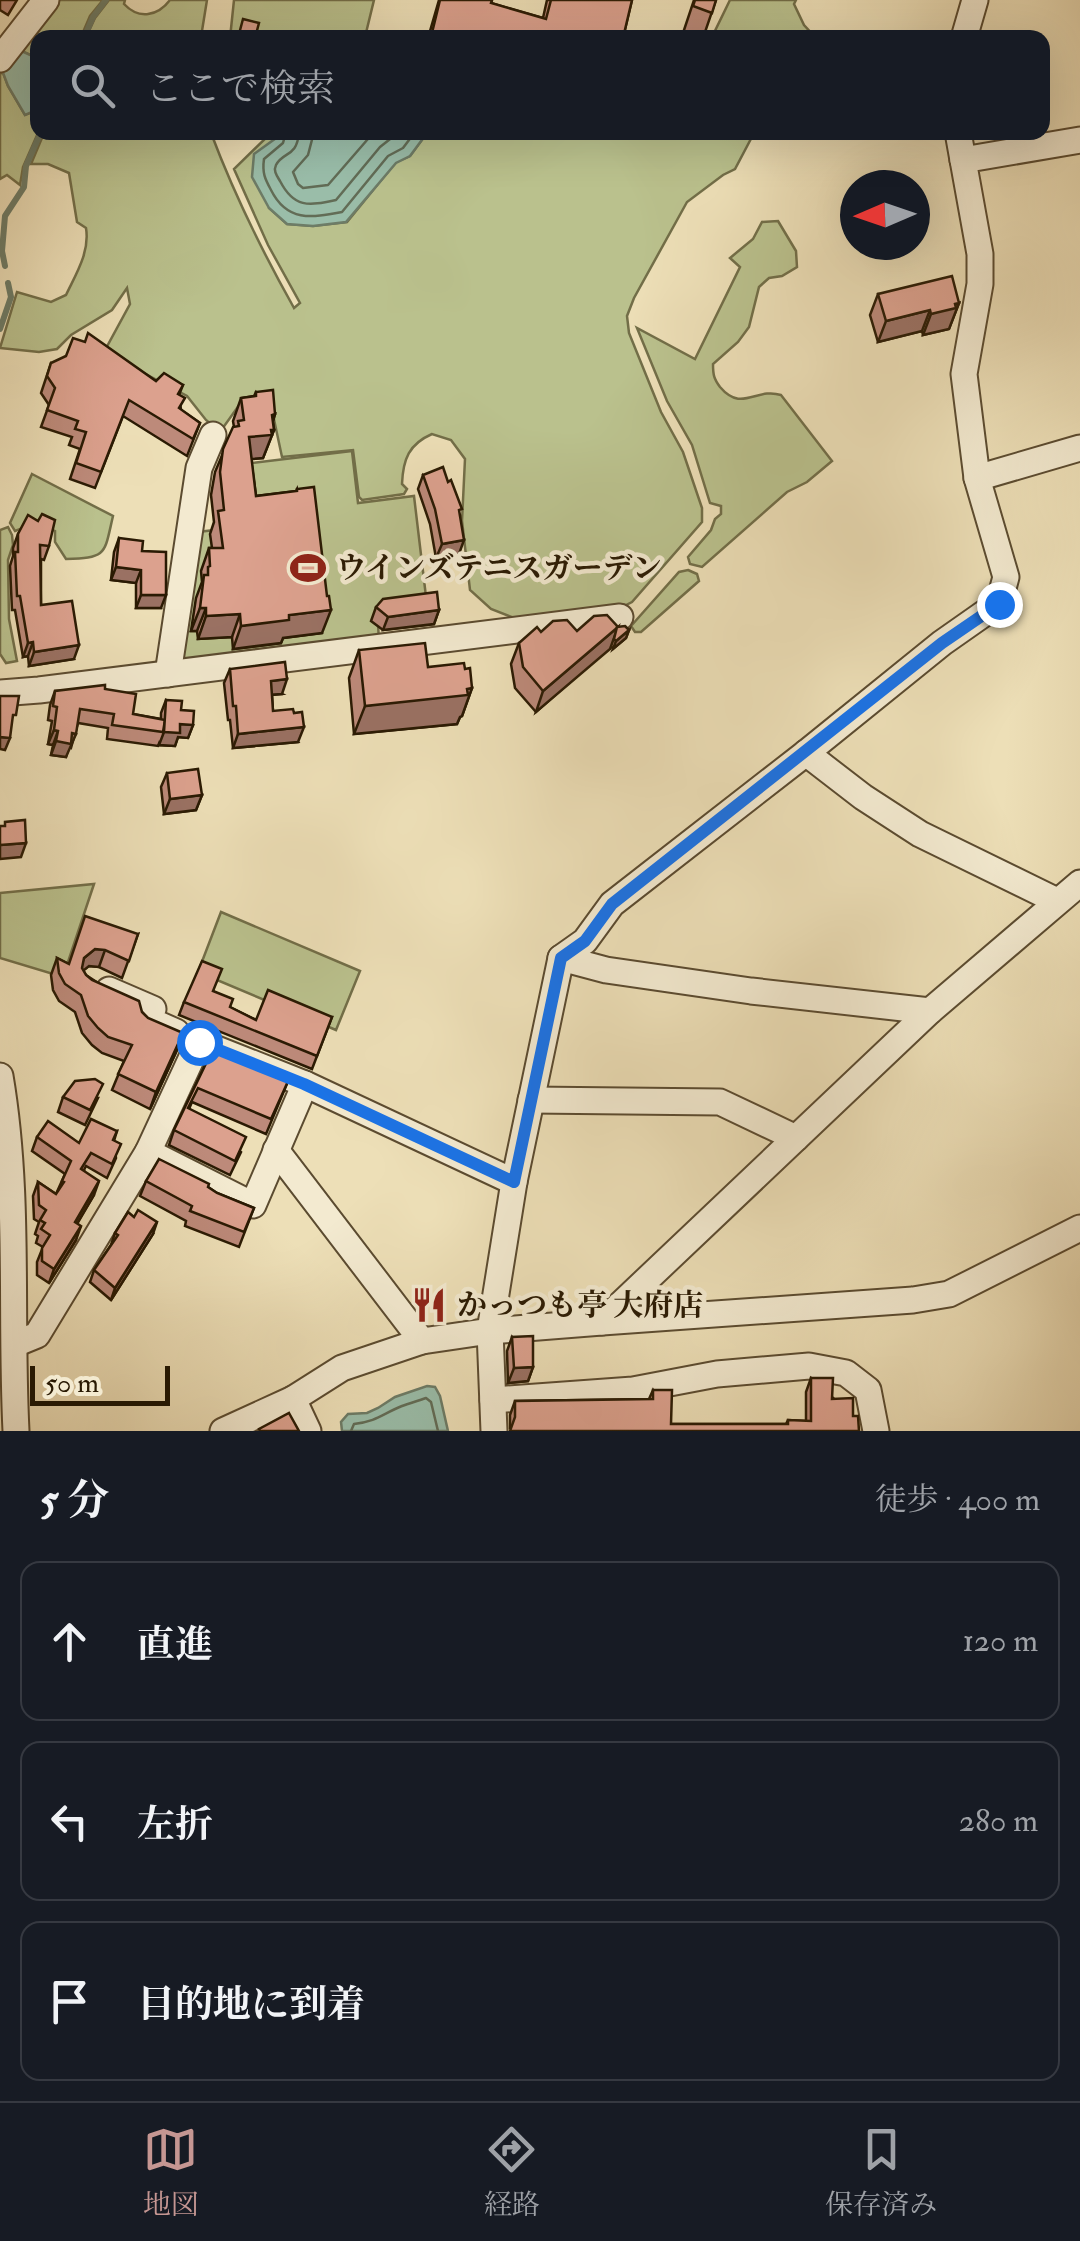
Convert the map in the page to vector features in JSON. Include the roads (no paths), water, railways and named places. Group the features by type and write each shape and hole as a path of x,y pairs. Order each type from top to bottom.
{"street":[{"path":"0,60 46,0"},
{"path":"966,30 975,0"},
{"path":"494,1431 490,1332 514,1182 561,958 585,941 612,904 942,643 999,604 1006,577 977,478 964,374 980,284 980,254 959,140"},
{"path":"963,160 1080,140"},
{"path":"168,674 199,468 213,435"},
{"path":"977,478 1080,448"},
{"path":"0,692 620,618"},
{"path":"806,753 862,797 920,834 1057,901"},
{"path":"602,1322 930,1011 1080,882"},
{"path":"561,958 606,970 930,1011"},
{"path":"92,982 153,1009 149,1020 304,1084 514,1182"},
{"path":"15,1344 38,1335 148,1152 199,1042"},
{"path":"0,1076 9,1160 15,1344 7,1398 16,1431"},
{"path":"148,1152 252,1204 304,1084"},
{"path":"531,1100 720,1102 796,1138"},
{"path":"276,1150 422,1341"},
{"path":"223,1431 293,1400 342,1368 422,1341 950,1294 1080,1228"},
{"path":"493,1400 633,1390 718,1374 809,1366 846,1373 868,1390 876,1431"},
{"path":"293,1400 308,1431"}],"water":[{"path":"17,49 30,55 30,113 25,115 2,70"},
{"path":"273,140 422,140 410,156 396,163 346,222 313,226 287,224 269,208 252,177 254,154"},
{"path":"435,1387 440,1396 448,1431 342,1431 341,1422 348,1414 367,1413 395,1397"}],"waterway":[{"path":"87,30 106,0"},
{"path":"5,266 5,216 24,187 26,166 37,140"},
{"path":"0,329 11,297 8,283"}],"place":[{"name":"ウインズテニスガーデン","path":"308,568"},
{"name":"かっつも亭 大府店","path":"429,1305"}]}
